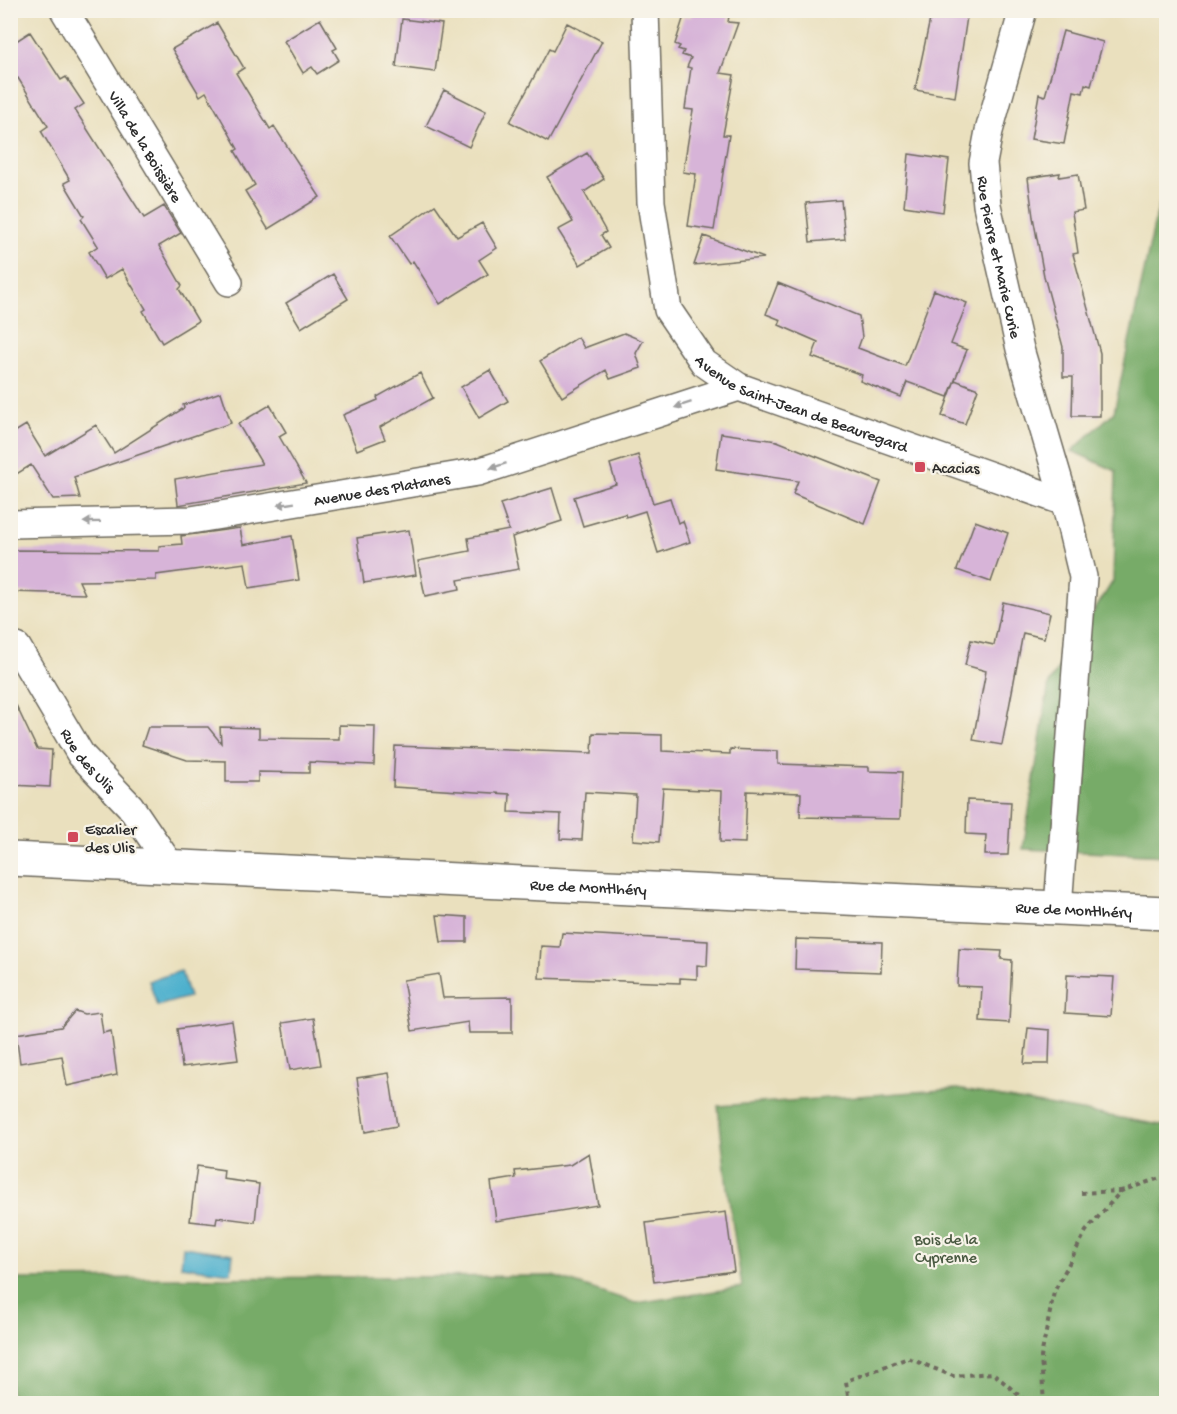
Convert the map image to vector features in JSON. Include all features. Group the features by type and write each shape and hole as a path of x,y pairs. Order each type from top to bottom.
{"main road":[{"name":"Rue de Montlhéry","path":"10,859 1167,913"}],"street":[{"name":"Villa de la Boissière","path":"64,10 229,282"},
{"name":"Avenue Saint-Jean de Beauregard","path":"645,10 651,202 668,310 704,363 739,387 1065,502"},
{"name":"Rue Pierre et Marie Curie","path":"1023,10 989,131 984,163 985,184 987,205 1020,349 1065,502"},
{"name":"Avenue des Platanes","path":"10,524 191,520 478,472 739,387"},
{"path":"1058,907 1083,577 1065,502"},
{"name":"Rue des Ulis","path":"17,647 81,755 130,806 170,865"}],"path":[{"path":"1082,1193 1120,1191 1167,1176"},
{"path":"1044,1404 1041,1357 1054,1292 1086,1231 1120,1191"},
{"path":"849,1404 846,1381 908,1359 953,1376 993,1373 1029,1404"}],"green space":[{"path":"1166,184 1166,856 1023,849 1049,683 1113,581 1116,471 1072,451 1114,412 1155,220"},
{"name":"Bois de la Cyprenne","path":"957,1089 1166,1126 1166,1403 11,1403 11,1279 553,1276 636,1303 742,1287 718,1106"}],"water":[{"path":"181,971 189,997 157,1006 149,981"},
{"path":"183,1247 233,1254 231,1273 181,1266"}],"building":[{"path":"692,10 730,10 728,22 738,23 720,73 734,75 723,135 729,135 714,230 688,226 696,174 683,172 693,110 685,109 691,68 687,67 691,58 682,55 684,51 678,49 680,46 675,44 684,16 691,17"},
{"path":"932,10 968,10 955,97 915,90"},
{"path":"320,19 337,48 333,50 339,60 317,74 312,67 303,73 284,41"},
{"path":"402,19 442,24 435,72 396,67"},
{"path":"217,23 244,68 236,73 270,129 274,126 320,197 268,229 245,191 255,185 235,151 238,149 206,92 200,96 172,49"},
{"path":"567,23 602,41 548,142 510,122 549,49 553,51"},
{"path":"1063,31 1103,42 1091,86 1085,84 1083,93 1074,91 1064,144 1031,139 1039,94 1045,96"},
{"path":"30,32 61,80 66,77 84,104 75,110 144,218 164,206 181,233 159,246 182,286 179,289 198,321 162,343 143,311 146,309 122,269 105,279 89,252 98,246 81,219 84,216 64,183 70,180 41,131 48,126 18,78 10,82 10,45"},
{"path":"444,90 486,111 469,147 426,126"},
{"path":"587,153 604,179 584,192 606,232 601,235 609,248 580,265 558,230 573,222 547,177"},
{"path":"909,154 949,160 943,212 904,206"},
{"path":"1060,173 1059,177 1078,174 1084,210 1072,212 1078,253 1073,254 1100,353 1100,416 1072,416 1073,377 1063,377 1063,347 1044,276 1033,217 1028,178"},
{"path":"841,200 845,239 810,242 806,203"},
{"path":"435,205 457,237 482,223 497,248 479,260 488,274 440,304 413,261 409,264 390,236"},
{"path":"704,236 764,258 694,265"},
{"path":"333,274 348,299 301,328 286,303"},
{"path":"778,283 859,316 862,337 858,348 905,366 934,290 967,303 951,344 967,350 948,397 907,382 901,397 860,381 862,375 812,357 818,342 779,325 781,320 766,314"},
{"path":"624,333 643,341 636,353 641,368 610,379 606,370 562,397 540,361 578,337 584,348"},
{"path":"490,370 508,401 479,418 461,387"},
{"path":"420,373 433,398 380,427 385,439 357,450 343,415 378,400 377,397"},
{"path":"955,380 978,389 965,424 942,416"},
{"path":"221,392 231,423 74,477 80,498 53,499 31,465 10,478 10,435 26,425 45,456 96,425 114,453 184,408 183,405"},
{"path":"270,405 286,432 279,436 306,483 178,505 175,479 262,464 238,424"},
{"path":"721,433 777,441 881,482 865,524 793,494 798,481 716,469"},
{"path":"638,455 653,503 670,498 678,523 683,521 690,542 658,553 645,511 583,526 574,497 616,484 610,464"},
{"path":"552,488 562,521 512,537 519,569 458,580 460,589 425,596 418,561 470,551 468,538 509,530 500,504"},
{"path":"975,521 1008,533 991,582 957,570"},
{"path":"240,528 243,545 292,536 299,580 249,588 245,563 156,575 156,580 79,581 85,594 10,592 10,550 159,551 159,546 182,544 181,536"},
{"path":"409,530 416,575 364,583 357,538"},
{"path":"1003,602 1050,613 1044,638 1023,633 1002,745 973,740 986,671 965,665 971,640 994,645"},
{"path":"16,705 37,749 52,750 50,787 12,785"},
{"path":"339,725 375,726 374,765 309,762 309,773 258,772 258,782 226,782 226,761 187,760 142,745 148,727 208,727 221,743 220,727 259,728 259,738 339,739"},
{"path":"593,733 662,735 662,751 730,754 730,749 778,751 778,764 869,767 869,771 902,772 900,819 800,817 801,793 747,791 745,843 720,842 722,791 663,788 659,842 633,840 636,795 585,792 582,840 560,839 561,814 509,812 510,794 393,787 395,746 592,753"},
{"path":"967,800 1011,802 1008,855 985,855 986,835 966,834"},
{"path":"437,915 467,917 467,942 441,942"},
{"path":"562,933 708,941 707,966 697,965 697,979 680,978 680,983 539,978 541,946 560,947"},
{"path":"796,939 882,942 881,972 795,969"},
{"path":"959,949 1002,951 1001,959 1012,960 1009,1023 980,1021 982,987 957,986"},
{"path":"439,974 443,998 512,997 512,1033 469,1033 468,1022 412,1031 403,980"},
{"path":"1067,975 1114,977 1111,1016 1065,1013"},
{"path":"75,1011 84,1014 100,1012 103,1033 111,1031 117,1075 67,1086 62,1056 20,1063 16,1034 61,1027"},
{"path":"313,1018 321,1065 290,1070 282,1023"},
{"path":"232,1021 238,1060 182,1067 177,1029"},
{"path":"1028,1028 1050,1030 1049,1064 1024,1064"},
{"path":"389,1073 397,1126 365,1132 357,1078"},
{"path":"589,1153 598,1205 496,1221 491,1182 516,1178 515,1171 570,1165"},
{"path":"197,1166 224,1170 223,1179 259,1184 255,1222 217,1217 216,1224 190,1221"},
{"path":"726,1212 734,1271 654,1282 646,1223"}],"place":[{"name":"Acacias","path":"920,467"},
{"name":"Escalier des Ulis","path":"73,837"}]}
